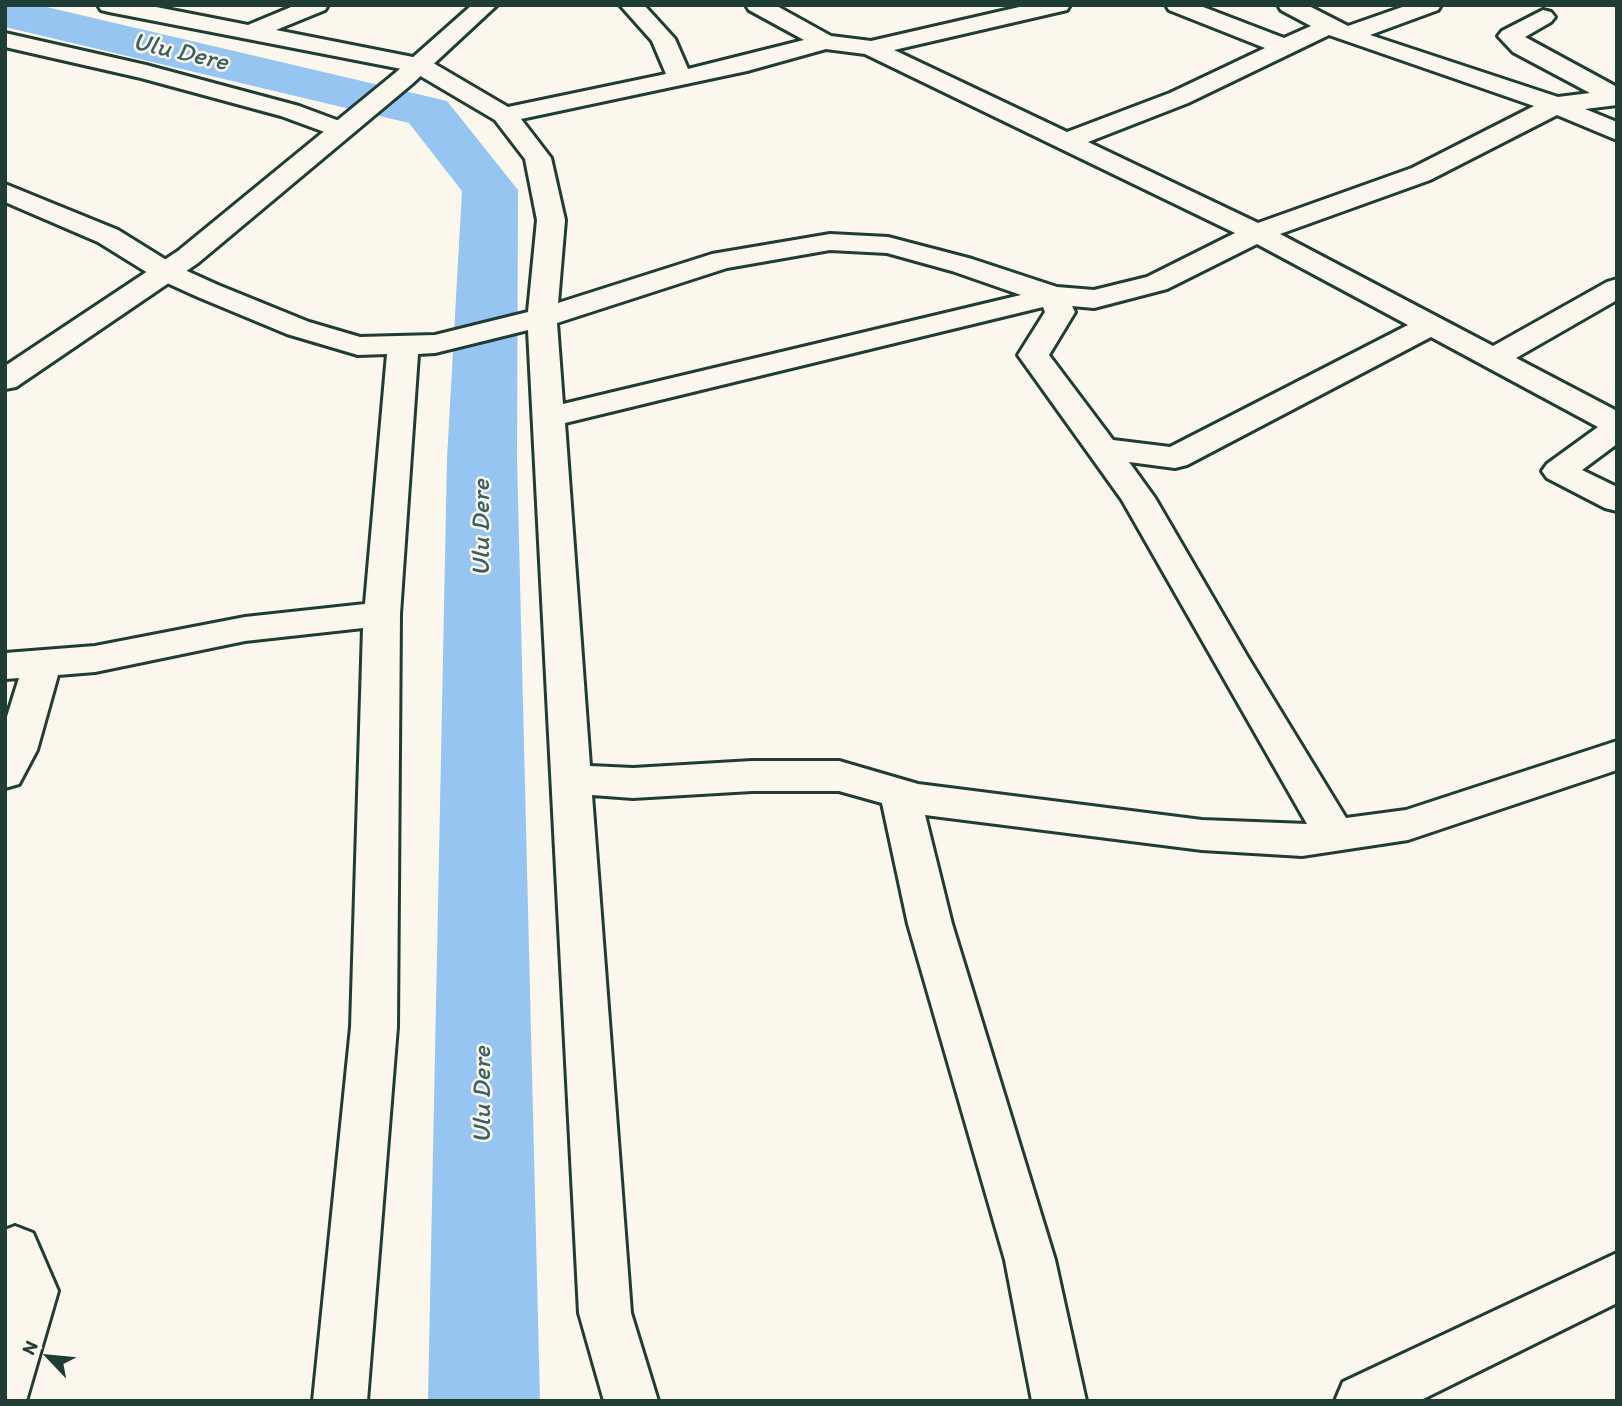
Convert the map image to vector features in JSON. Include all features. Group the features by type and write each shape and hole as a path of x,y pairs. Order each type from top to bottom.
{"street":[{"path":"109,5 251,32 411,72 504,114 538,158 551,220 527,322 549,417 606,1313 631,1401"},
{"path":"251,32 317,5"},
{"path":"5,380 188,257 411,72 486,5"},
{"path":"631,5 663,38 680,79"},
{"path":"757,5 825,42 871,48 1257,233 1617,426 1559,471 1617,501"},
{"path":"871,48 1059,5"},
{"path":"1177,5 1284,47"},
{"path":"1289,5 1338,30 1556,105 1617,132"},
{"path":"1068,141 1179,98 1284,47 1430,5"},
{"path":"1543,17 1510,36 1521,47 1616,97"},
{"path":"5,40 199,86 346,126"},
{"path":"504,114 747,64 825,42"},
{"path":"5,192 108,236 166,272 298,328 358,346 419,344 527,322 722,260 830,242 888,245 962,265 1053,296 1094,299 1157,283 1257,233 1421,174 1556,105 1616,97"},
{"path":"1493,359 1617,288"},
{"path":"549,417 1053,296"},
{"path":"1053,296 1060,312 1033,355 1138,498 1335,835"},
{"path":"1102,449 1175,458 1430,326"},
{"path":"340,1401 374,1027 382,614 419,344"},
{"path":"5,774 17,750 23,665 95,659 245,629 382,614"},
{"path":"573,779 633,783 752,776 839,776 918,799 1202,835 1302,840 1408,825 1617,755"},
{"path":"900,794 930,924 1030,1260 1059,1401"},
{"path":"5,1255 15,1249 32,1291 5,1388"},
{"path":"1362,1401 1617,1278"}],"waterway":[{"name":"Ulu Dere","path":"5,12 428,112 490,190 482,458 484,1401"}]}
